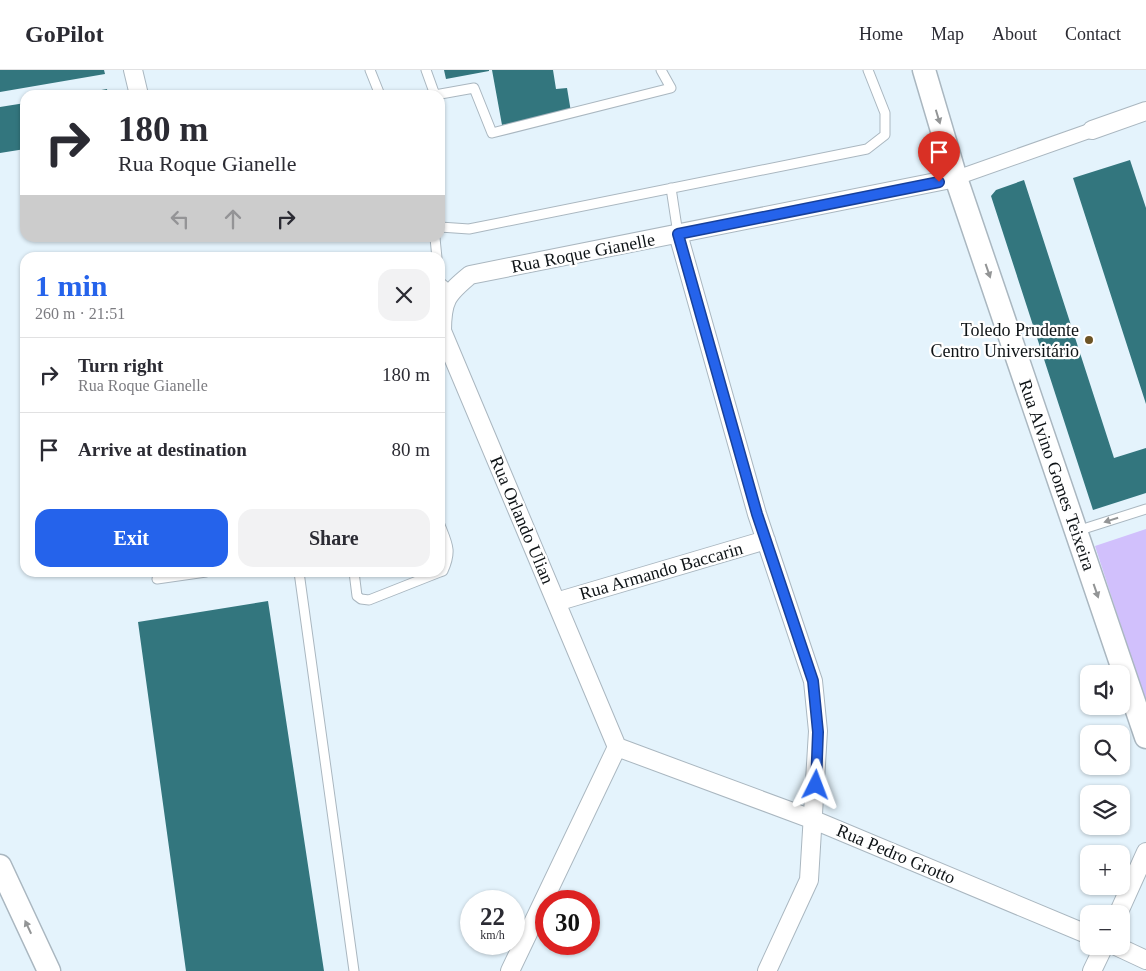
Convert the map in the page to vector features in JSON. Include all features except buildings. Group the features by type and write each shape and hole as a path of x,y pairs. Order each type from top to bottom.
{"street":[{"path":"133,70 137,90"},
{"name":"Rua Alvino Gomes Teixeira","path":"924,70 956,178 1146,737"},
{"path":"956,178 1146,112"},
{"name":"Rua Roque Gianelle","path":"446,287 470,275 956,178"},
{"path":"678,234 766,540 813,681 818,732 809,880 767,971"},
{"name":"Rua Orlando Ulian","path":"445,338 617,747"},
{"name":"Rua Armando Baccarin","path":"556,602 766,540"},
{"path":"510,971 617,747"},
{"name":"Rua Pedro Grotto","path":"617,747 814,820 1080,930"},
{"path":"1122,905 1146,852"},
{"path":"0,866 49,971"},
{"path":"1130,953 1146,960"},
{"path":"1092,971 1100,955"}],"lane":[{"path":"370,70 378,90"},
{"path":"426,70 433,90"},
{"path":"445,93 474,88 492,133 671,88 661,70"},
{"path":"445,227 469,229 867,149 885,135 885,114 868,70"},
{"path":"671,188 678,234"},
{"path":"1076,532 1146,509"},
{"path":"445,537 449,547 448,561 445,568"},
{"path":"157,579 171,577"},
{"path":"300,577 354,971"},
{"path":"355,577 357,596 361,600 369,600 427,577"}],"shaded area":[{"path":"1146,529 1146,703 1095,546"}],"place":[{"name":"Toledo Prudente Centro Universitário","path":"1089,340"}],"route":[{"path":"816,785 818,732 813,681 757,514 678,234 939,182"}]}
